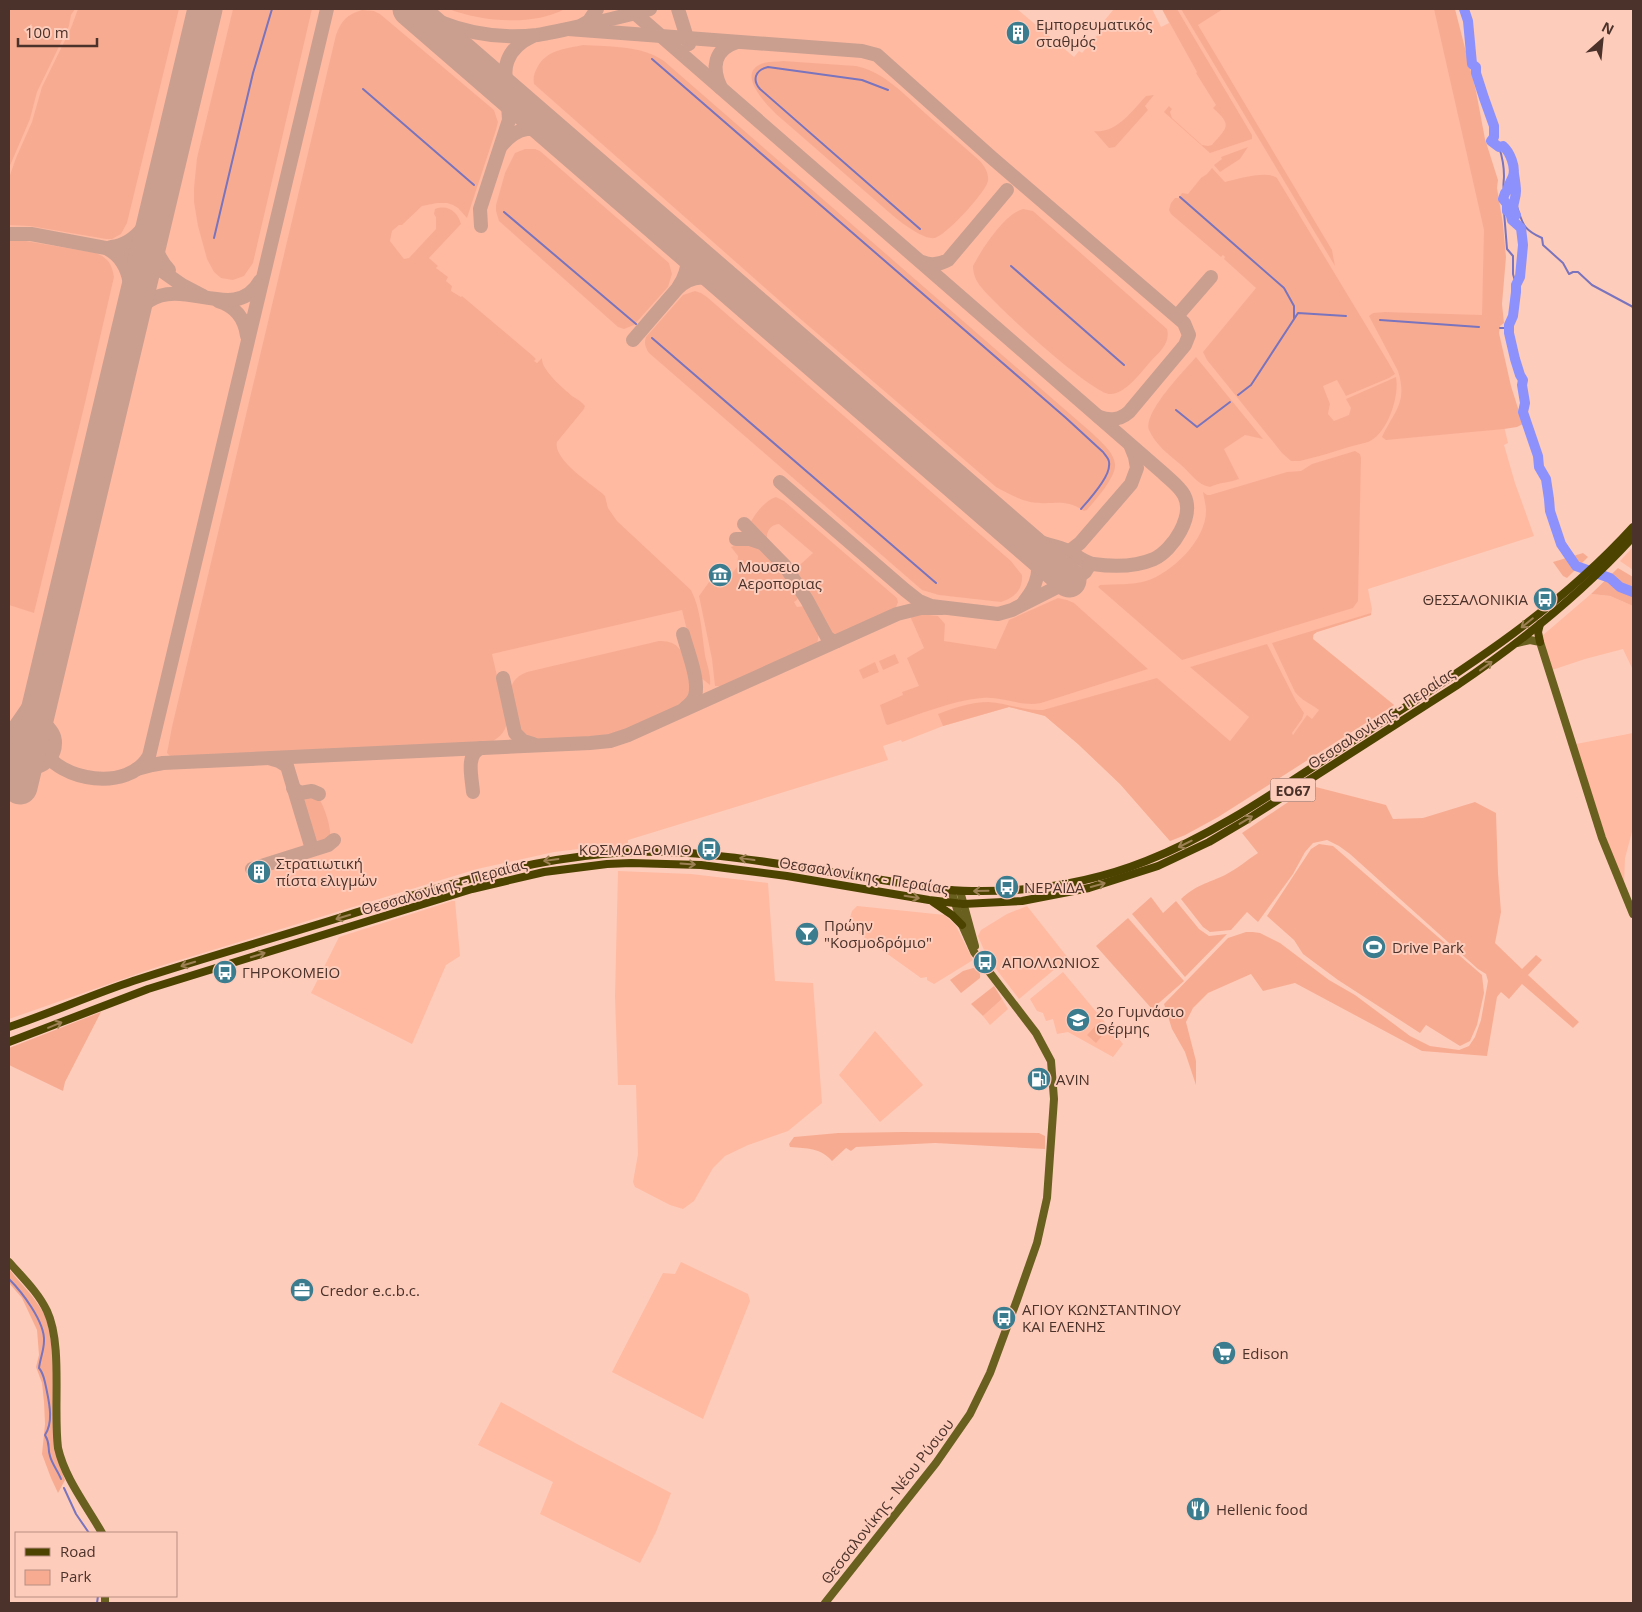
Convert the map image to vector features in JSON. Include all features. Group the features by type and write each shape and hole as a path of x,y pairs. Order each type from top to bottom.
{"main road":[{"name":"Θεσσαλονίκης - Περαίας","path":"1603,564 1633,527"},
{"name":"Θεσσαλονίκης - Περαίας","path":"9,1042 148,989 479,887 544,872 619,864 686,864 750,871 929,900 960,903 1014,901 1064,894 1134,875 1180,857 1209,842 1456,686 1517,643 1540,624 1633,537"},
{"name":"Θεσσαλονίκης - Περαίας","path":"9,1028 136,980 470,878 554,860 619,853 688,854 741,858 955,890 1019,889 1079,881 1144,862 1185,844 1236,817 1456,675 1581,584"},
{"path":"1540,624 1538,632 1540,642 1602,838 1633,914"},
{"path":"1517,643 1530,640 1540,642"},
{"name":"Θεσσαλονίκης - Νέου Ρύσιου","path":"955,890 978,957"},
{"path":"929,900 952,915 962,925"},
{"name":"Θεσσαλονίκης - Νέου Ρύσιου","path":"825,1603 949,1446 970,1414 982,1391 1017,1300 1037,1243 1047,1198 1054,1096 1052,1065 1045,1046 971,946 962,925 960,903"},
{"path":"9,1262 34,1291 48,1312 55,1344 58,1448 60,1458 101,1532"}],"shaded area":[{"path":"9,9 1017,9 1074,57 1079,51 1082,53 1107,24 1104,21 1114,9 1152,9 1161,27 1169,23 1162,9 1438,9 1485,230 1504,426 1508,443 1504,445 1534,536 1368,589 1372,609 1371,615 1314,633 1313,639 1394,705 1218,817 1170,841 1120,784 1045,716 1009,707 943,726 902,742 901,740 883,746 888,760 628,840 628,846 554,852 477,869 157,967 9,1019"},
{"path":"1633,547 1633,570 1620,561"},
{"path":"1591,594 1610,596 1633,606 1633,670 1623,649 1552,670 1542,636"},
{"path":"1633,733 1633,828 1625,858 1624,885 1605,835 1576,744"},
{"path":"618,871 691,874 768,883 775,981 813,983 822,1103 788,1131 748,1145 725,1156 713,1168 694,1201 683,1209 670,1205 635,1187 633,1182 638,1154 636,1085 618,1085 615,997"},
{"path":"455,901 460,956 446,965 412,1044 311,993 339,937"},
{"path":"857,906 945,915 956,926 973,960 934,984 927,980 927,977 921,978 850,927 852,911"},
{"path":"1027,906 1068,958 1019,999 987,957 978,936 981,930 1007,914"},
{"path":"1063,972 1123,1044 1113,1057 1068,1032 1057,1034 1053,1019 1046,1021 1043,1013 1037,1011 1030,999"},
{"path":"1002,999 1008,1009 990,1025 983,1016"},
{"path":"875,1031 923,1085 880,1122 839,1075"},
{"path":"681,1262 748,1294 750,1301 703,1419 612,1372 663,1273 675,1274"},
{"path":"501,1402 671,1493 656,1532 640,1563 540,1514 553,1482 478,1445"}],"green space":[{"path":"9,9 75,9 71,15 69,26 37,92 30,119 9,168"},
{"path":"78,9 179,9 127,223 121,234 112,239 30,226 9,225 9,178 32,122 42,87 71,28"},
{"path":"233,9 312,9 253,263 244,276 233,280 221,278 214,272 207,259 198,226 194,188 197,158"},
{"path":"449,9 565,9 538,18 507,20 476,17"},
{"path":"1162,9 1177,9 1252,135 1252,139 1210,153 1164,112 1169,106 1172,109 1170,112 1172,118 1202,145 1212,145 1226,126 1223,119 1213,108 1216,105 1196,73"},
{"path":"1181,9 1223,9 1198,25 1332,250 1335,266"},
{"path":"1434,9 1455,9 1476,91 1485,139 1498,180 1497,188 1506,257 1502,304 1504,323 1500,326 1499,333 1511,386 1523,424 1504,429 1386,440 1382,437 1398,406 1401,382 1398,371 1369,316 1373,313 1385,312 1482,315 1484,230"},
{"path":"362,10 374,11 380,14 494,110 498,122 467,218 458,208 447,203 422,206 402,225 399,225 392,231 390,241 404,259 409,258 436,229 435,209 448,208 458,216 461,224 429,258 438,266 436,268 448,277 446,281 452,286 451,291 462,296 533,356 536,359 534,361 537,363 542,358 545,368 553,378 585,406 557,442 557,449 566,463 605,496 608,508 617,521 691,590 699,613 710,685 700,677 697,671 682,610 492,654 507,719 503,733 491,742 172,758 167,753 172,727 336,35 345,19"},
{"path":"583,45 635,49 664,61 1092,433 1112,455 1115,469 1105,488 1087,510 1084,511 1064,503 1030,502 1017,498 996,487 797,316 534,84 535,72 545,57 562,49"},
{"path":"783,61 856,66 884,78 980,161 988,175 988,181 981,194 957,220 937,237 926,237 910,229 776,114 761,97 753,83 753,70 765,63"},
{"path":"1154,95 1145,106 1148,110 1115,147 1109,148 1094,131 1102,131 1116,125 1146,96"},
{"path":"1248,147 1240,159 1220,172 1214,165 1222,159 1221,157"},
{"path":"525,149 540,151 669,263 672,274 668,287 634,325 624,329 618,327 499,221 496,205 505,173 515,153"},
{"path":"1212,168 1225,182 1260,175 1277,178 1395,374 1346,396 1337,380 1323,386 1330,404 1328,414 1334,421 1349,415 1351,408 1346,399 1396,377 1396,394 1391,414 1381,432 1375,438 1368,442 1300,461 1291,461 1282,453 1207,360 1203,352 1256,288 1224,259 1223,255 1221,257 1171,214 1169,210 1175,198 1179,198 1182,193 1188,194"},
{"path":"1023,209 1033,211 1167,329 1166,342 1161,350 1133,382 1121,391 1110,394 1084,380 1023,329 990,297 976,280 973,266 982,251 1001,225 1016,212"},
{"path":"20,240 96,253 109,262 114,277 34,613 9,605 9,241"},
{"path":"695,291 707,297 1011,561 1022,575 1021,585 1017,593 1001,602 939,595 922,590 649,353 645,345 646,337 683,295"},
{"path":"1196,357 1263,439 1245,435 1224,449 1239,479 1210,487 1197,481 1167,453 1149,430 1149,422 1158,402"},
{"path":"1355,451 1360,454 1361,458 1358,601 1353,608 1182,660 1098,587 1100,585 1129,584 1146,581 1166,571 1186,554 1194,544 1204,522 1206,509 1203,492 1210,495 1287,472 1301,471 1312,464"},
{"path":"776,497 784,501 897,598 898,602 895,610 833,638 828,634 792,572 813,553 779,524 769,529 765,542 749,525 757,512"},
{"path":"739,544 758,546 774,560 770,566 772,568 776,565 780,567 799,594 794,602 797,607 805,606 815,619 818,639 817,644 728,685 715,686 712,659 699,596 712,578 722,586 737,567 738,556 731,547"},
{"path":"1583,553 1588,557 1567,578 1563,576 1553,562"},
{"path":"1618,568 1633,577 1633,606 1610,596 1591,594"},
{"path":"1058,598 1074,603 1148,669 1041,703 1026,704 997,698 982,698 958,702 888,725 886,724 880,705 903,695 902,692 919,686 907,658 924,648 910,616 920,614 938,616 945,624 944,641 996,649 1009,620"},
{"path":"1371,613 1371,615 1317,632 1313,635 1313,639 1394,705 1218,817 1170,841 1120,784 1045,716 1009,707 943,726 938,714 982,702 1043,710 1157,678 1230,741 1249,717 1190,667 1267,644 1304,713 1292,733 1293,735 1307,715 1312,719 1319,710 1297,695 1272,643"},
{"path":"659,641 666,641 679,648 686,663 690,690 687,699 679,707 637,726 604,737 539,740 527,736 518,728 511,689 520,675"},
{"path":"895,654 899,663 883,670 879,661"},
{"path":"875,662 879,672 863,679 859,670"},
{"path":"1312,786 1386,805 1393,819 1423,818 1475,802 1496,813 1501,912 1495,943 1522,969 1536,955 1542,960 1528,975 1579,1022 1573,1028 1522,984 1509,999 1501,992 1497,997 1487,1056 1422,1051 1295,983 1263,991 1251,974 1208,993 1193,1008 1186,1022 1196,1061 1196,1085 1185,1052 1172,1029 1164,1004 1228,938 1246,932 1260,933 1280,943 1329,980 1355,995 1410,1036 1430,1046 1459,1050 1469,1046 1475,1037 1481,1020 1488,981 1486,974 1478,969 1350,854 1327,840 1313,843 1305,852 1293,874 1258,922 1247,912 1231,930 1210,932 1203,927 1181,899 1197,887 1229,873 1258,853 1242,833"},
{"path":"308,794 317,796 322,804 330,828 329,840 322,844 318,844 312,839 303,811 303,800"},
{"name":"Drive Park","path":"1319,844 1333,846 1482,975 1484,993 1477,1025 1470,1041 1460,1046 1426,1025 1420,1033 1338,980 1303,954 1294,940 1267,916 1311,849"},
{"path":"1151,897 1163,913 1176,901 1199,929 1209,936 1227,934 1185,977 1132,914"},
{"path":"1128,918 1184,981 1152,1009 1096,946"},
{"path":"973,968 979,971 980,978 961,993 950,980 963,971"},
{"path":"994,986 1002,999 983,1016 971,1004"},
{"path":"101,1012 65,1082 63,1091 9,1065 9,1048"},
{"path":"1100,1021 1108,1029 1096,1043 1087,1035"},
{"path":"838,1133 1039,1133 1045,1136 1045,1149 935,1143 856,1147 851,1151 846,1148 832,1161 818,1151 790,1147 789,1144 794,1137"},
{"path":"9,1269 44,1314 51,1339 55,1444 65,1480 58,1493 42,1454 45,1424 42,1383 36,1367 39,1355 37,1330 22,1298 9,1283"}],"waterway":[{"path":"214,238 253,73 272,9"},
{"path":"1464,9 1468,21 1472,64 1476,67 1476,73 1494,126 1494,137 1491,141 1499,147 1503,146 1506,149 1513,164 1513,176 1503,199 1507,204 1507,211 1510,212 1512,220 1521,228 1523,245 1520,277 1516,285 1513,316 1509,325 1509,333 1515,359 1523,380 1525,403 1523,412 1538,456 1539,467 1546,479 1550,511 1561,544 1576,566 1610,578 1620,587 1633,592"},
{"path":"652,59 1103,452 1109,460 1106,477 1081,509"},
{"path":"888,90 862,80 768,67 760,70 756,76 756,82 760,89 920,229"},
{"path":"363,89 474,185"},
{"path":"1499,147 1503,165 1503,187 1505,193"},
{"path":"1514,174 1516,191 1513,209 1516,215"},
{"path":"1180,197 1284,288 1294,306 1294,318"},
{"path":"1503,199 1507,249 1513,256 1513,274 1516,285"},
{"path":"1515,201 1523,224 1542,238 1543,245 1563,263 1569,274 1578,272 1592,285 1633,307"},
{"path":"504,212 636,324"},
{"path":"1011,266 1124,365"},
{"path":"1238,395 1251,385 1298,313 1346,316"},
{"path":"1380,320 1479,327"},
{"path":"1500,328 1506,328 1509,325"},
{"path":"652,338 936,583"},
{"path":"1176,410 1197,427 1230,402"},
{"path":"9,1279 32,1308 41,1325 44,1344 39,1368 44,1379 50,1411 48,1430 45,1435 51,1459 61,1479"},
{"path":"64,1488 76,1514 88,1532"},
{"path":"97,1603 98,1597"}],"taxiway":[{"path":"39,706 38,732 40,743 51,760 63,769 78,775 94,778 111,778 126,775 139,767 149,756 327,9"},
{"path":"414,9 428,17 458,28 489,35 505,36 537,35 564,30 650,9"},
{"path":"582,25 589,21 597,9"},
{"path":"630,9 1163,473 1182,492 1187,503 1187,513 1180,532 1168,548 1154,559 1124,566 1089,563 1066,550 1040,542 1000,520"},
{"path":"678,9 689,44"},
{"path":"568,29 862,51 877,55 991,157 1184,323 1189,335 1185,345 1129,412 1115,419 1099,417"},
{"path":"512,96 506,77 508,61 511,53 524,41 533,36"},
{"path":"721,88 716,73 719,54 723,49 737,42"},
{"path":"481,226 480,209 509,120 508,104 499,86"},
{"path":"502,145 514,134 527,129 540,130 555,135"},
{"path":"922,262 935,264 948,260 1007,190"},
{"path":"111,247 129,241 137,235 149,219 161,192"},
{"path":"154,224 157,249 161,260 169,270"},
{"path":"9,234 31,234 132,253 145,259 182,285 203,296"},
{"path":"679,286 687,267 685,247"},
{"path":"108,249 123,263 130,281 130,322"},
{"path":"1177,316 1211,277"},
{"path":"633,340 677,289 689,280 708,278 728,284"},
{"path":"130,325 146,303 163,295 178,294 224,300 237,299 250,293 260,281"},
{"path":"218,301 229,306 238,314 244,324 247,336"},
{"path":"1067,551 1080,543 1131,484 1137,468 1131,447"},
{"path":"780,482 905,590 919,601 931,606 998,614 1012,610 1081,575 1090,564"},
{"path":"744,524 785,566 807,600 827,637 832,641 837,641"},
{"path":"736,539 750,539 762,543"},
{"path":"1024,602 1036,583 1038,569 1032,548"},
{"path":"137,769 163,763 610,741 628,735 897,614 921,608 942,608"},
{"path":"683,634 696,682 695,696 685,708"},
{"path":"503,678 515,733 523,741 533,744"},
{"path":"9,751 16,725 45,683"},
{"path":"9,755 21,767 28,768 36,767 49,759 53,752 55,739 51,730 41,719 40,709"},
{"path":"9,742 26,731 36,718"},
{"path":"473,792 471,761 476,751 481,748"},
{"path":"272,759 287,766 312,849"},
{"path":"293,788 300,793 312,791 319,794"},
{"path":"252,869 328,845 334,840"}],"runway":[{"path":"20,787 205,9"},
{"path":"410,9 1069,580"}],"place":[{"name":"Εμπορευματικός σταθμός","path":"1018,33"},
{"name":"Μουσειο Αεροποριας","path":"720,575"},
{"name":"ΘΕΣΣΑΛΟΝΙΚΙΑ","path":"1545,599"},
{"name":"ΚΟΣΜΟΔΡΟΜΙΟ","path":"709,849"},
{"name":"Στρατιωτική πίστα ελιγμών","path":"259,872"},
{"name":"ΝΕΡΑΪΔΑ","path":"1007,887"},
{"name":"Πρώην \"Κοσμοδρόμιο\"","path":"807,934"},
{"name":"Drive Park","path":"1374,947"},
{"name":"ΑΠΟΛΛΩΝΙΟΣ","path":"985,962"},
{"name":"ΓΗΡΟΚΟΜΕΙΟ","path":"225,972"},
{"name":"2ο Γυμνάσιο Θέρμης","path":"1078,1020"},
{"name":"AVIN","path":"1039,1079"},
{"name":"Credor e.c.b.c.","path":"302,1290"},
{"name":"ΑΓΙΟΥ ΚΩΝΣΤΑΝΤΙΝΟΥ ΚΑΙ ΕΛΕΝΗΣ","path":"1004,1318"},
{"name":"Edison","path":"1224,1353"},
{"name":"Hellenic food","path":"1198,1509"}]}
